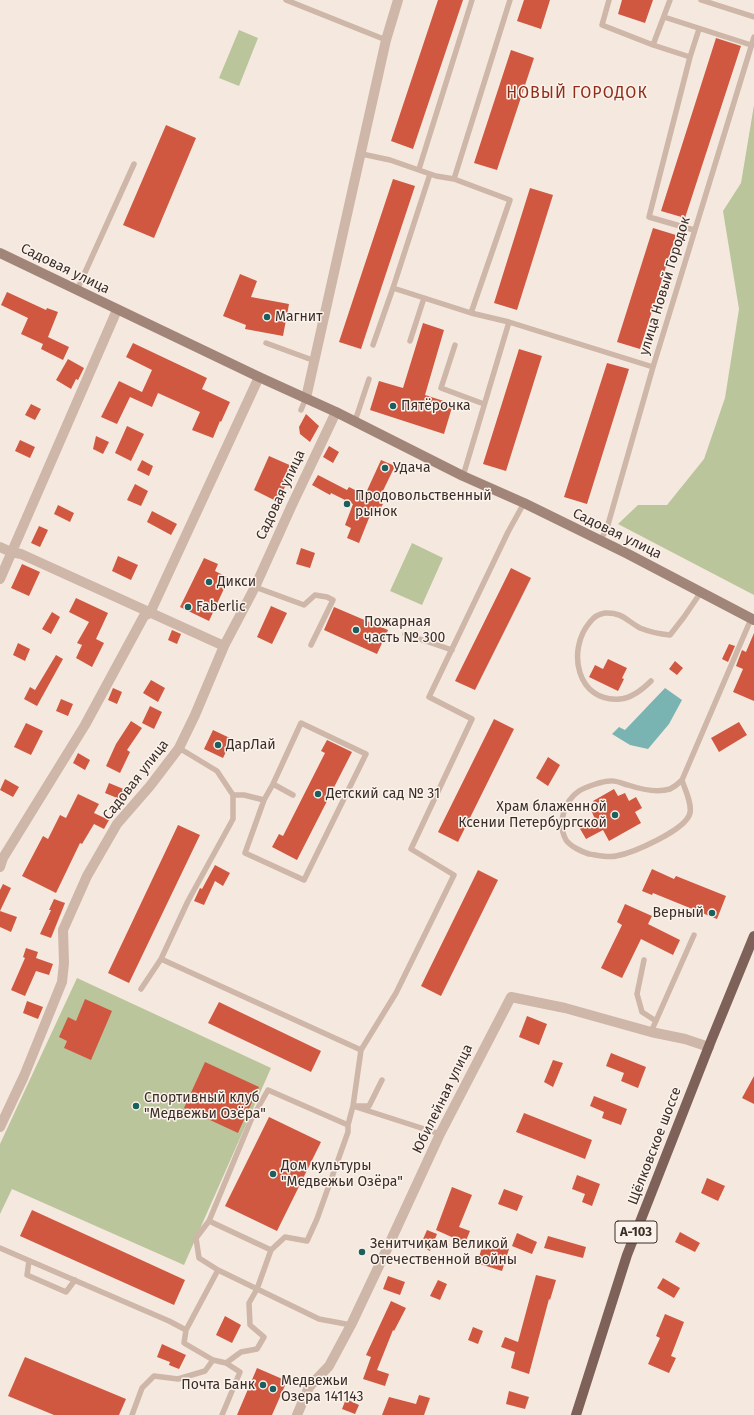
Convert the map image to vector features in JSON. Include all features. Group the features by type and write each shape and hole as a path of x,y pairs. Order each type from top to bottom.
{"main road":[{"name":"Щёлковское шоссе","path":"576,1415 627,1255 754,936"}],"street":[{"path":"306,398 362,154 386,40 398,0"},
{"name":"Садовая улица","path":"0,253 117,310 355,421 463,476 524,503 628,554 753,619"},
{"name":"Садовая улица","path":"0,579 117,310"},
{"path":"0,867 3,858 85,725 144,616 150,612 259,377"},
{"name":"Садовая улица","path":"0,1126 24,1076 62,982 64,964 63,930 86,876 117,824 150,786 179,748 195,715 224,646 255,587 336,412"},
{"path":"0,547 11,552 21,554 224,646"},
{"name":"Юбилейная улица","path":"297,1415 309,1387 329,1366 351,1325 440,1134 511,997 565,1008 651,1032 686,1039 709,1047"}],"lane":[{"path":"286,0 386,40"},
{"path":"420,169 472,0"},
{"path":"454,179 510,0"},
{"path":"609,0 602,25 653,45 690,57"},
{"path":"653,45 670,0"},
{"path":"701,0 754,17"},
{"path":"664,17 751,45"},
{"path":"694,230 649,217 690,57 699,29"},
{"name":"улица Новый Городок","path":"600,541 606,528 694,230 754,37"},
{"path":"362,154 390,160 420,169 436,176 454,179 510,200 471,313"},
{"path":"77,290 134,164"},
{"path":"373,345 430,174"},
{"path":"393,288 471,313 509,322 653,367"},
{"path":"410,341 424,298"},
{"path":"463,476 509,322"},
{"path":"266,342 315,361"},
{"path":"455,345 441,388 484,404"},
{"path":"355,421 369,379"},
{"path":"301,410 306,398"},
{"path":"226,1362 241,1352 257,1350 264,1337 250,1325 249,1303 272,1250 285,1237 307,1241 317,1219 348,1132 361,1050 396,993 454,875 411,849 472,719 429,697 508,532 524,503"},
{"path":"255,587 304,605 315,595 327,597 333,600 311,645"},
{"path":"651,681 641,690 621,699 602,697 594,694 582,680 577,661 578,646 585,628 593,618 603,613 611,613 625,617 638,627 648,631 670,635 701,592"},
{"path":"682,780 690,812 688,818 670,834 634,851 615,857 586,853 572,846 566,841 563,831 563,813 571,799 578,792 611,780 645,789 660,790 670,789 682,780 753,619"},
{"path":"405,634 452,650"},
{"path":"301,723 366,754 304,880 245,853 264,800 273,784 301,723"},
{"path":"141,989 161,959 188,901 233,818 233,795 217,771 179,748"},
{"path":"273,784 293,795"},
{"path":"233,795 244,794 264,800"},
{"path":"651,1032 694,935"},
{"path":"161,959 361,1050"},
{"path":"644,960 637,994 642,1012 656,1021"},
{"path":"353,1106 369,1106 382,1080"},
{"path":"348,1125 268,1090 251,1120 210,1221 196,1238 199,1258 218,1270 319,1319 351,1325"},
{"path":"353,1106 440,1134"},
{"path":"210,1221 272,1250"},
{"path":"0,1248 169,1321 186,1330"},
{"path":"29,1261 27,1275 66,1292 75,1280"},
{"path":"218,1270 186,1330 184,1343 213,1360 226,1362 240,1372 222,1415"},
{"path":"132,1415 142,1388 154,1376 178,1379 205,1371 213,1360"}],"green space":[{"path":"239,30 258,38 239,86 219,78"},
{"path":"754,105 754,595 618,524 638,505 667,505 704,459 725,398 739,309 723,211 741,183"},
{"path":"412,543 443,558 422,605 390,591"},
{"name":"Спортивный клуб \"Медвежьи Озёра\"","path":"77,978 271,1068 184,1265 12,1189 0,1214 0,1144"}],"water":[{"path":"665,688 682,700 669,724 648,749 630,745 612,734 619,727 625,730"}],"building":[{"path":"438,0 463,0 413,149 391,141"},
{"path":"524,0 550,0 541,29 517,21"},
{"path":"622,0 653,0 645,23 618,14"},
{"path":"716,38 741,46 685,218 661,211"},
{"path":"511,50 534,58 497,170 474,163"},
{"path":"166,125 196,138 154,238 123,225"},
{"path":"393,179 415,186 361,349 339,342"},
{"path":"530,188 553,195 517,310 494,303"},
{"path":"653,228 676,235 640,349 617,342"},
{"path":"240,274 257,281 251,297 289,304 283,336 245,329 246,325 223,316"},
{"path":"7,292 46,310 47,308 58,312 48,337 69,347 63,360 41,349 43,344 21,334 28,318 1,305"},
{"path":"423,323 444,330 425,395 453,404 444,434 370,410 379,381 403,388"},
{"path":"133,343 207,378 202,389 230,402 213,438 192,430 200,412 158,393 152,407 130,397 117,424 101,417 119,381 142,392 152,370 126,357"},
{"path":"519,349 542,356 506,471 483,464"},
{"path":"68,359 84,368 78,380 76,379 71,389 56,380"},
{"path":"607,363 629,369 587,504 564,497"},
{"path":"31,404 41,409 35,420 25,415"},
{"path":"306,414 319,426 310,442 300,434 299,427"},
{"path":"127,426 144,434 131,461 115,453"},
{"path":"96,436 109,442 103,454 93,449"},
{"path":"20,440 35,447 30,458 15,451"},
{"path":"329,446 339,452 333,463 323,457"},
{"path":"269,456 294,467 278,502 254,490"},
{"path":"142,460 153,466 149,476 137,470"},
{"path":"381,460 395,466 378,501 383,504 377,515 371,513 359,543 347,538 351,528 345,525 353,504 331,493 330,495 312,485 318,475 347,490 349,487 365,495"},
{"path":"135,484 148,491 141,506 127,500"},
{"path":"58,505 74,513 70,522 54,514"},
{"path":"152,511 177,524 171,535 147,522"},
{"path":"39,526 48,530 40,547 31,543"},
{"path":"301,548 315,553 310,568 296,564"},
{"path":"118,556 138,565 131,580 112,571"},
{"path":"204,558 218,564 215,571 229,578 209,621 180,607"},
{"path":"22,564 40,572 29,596 11,588"},
{"path":"511,568 531,578 475,690 455,681"},
{"path":"76,598 108,613 96,639 104,643 92,667 76,658 82,645 77,643 89,622 69,612"},
{"path":"271,606 287,613 272,644 257,637"},
{"name":"Пожарная часть № 300","path":"334,607 388,630 377,654 324,630"},
{"path":"52,612 60,617 51,634 42,629"},
{"path":"172,630 181,634 177,644 168,640"},
{"path":"754,633 754,701 733,692 743,669 736,666 742,650 746,652"},
{"path":"18,643 30,649 25,661 13,655"},
{"path":"729,644 735,646 728,662 722,659"},
{"path":"56,655 63,659 37,706 24,699 30,687 35,690"},
{"path":"608,659 627,668 622,678 624,679 618,691 589,677 595,665 603,669"},
{"path":"675,661 683,668 677,675 669,669"},
{"path":"151,680 165,688 158,702 143,693"},
{"path":"113,688 122,692 117,704 108,700"},
{"path":"61,699 73,704 68,716 56,711"},
{"path":"150,706 162,712 154,729 142,723"},
{"path":"494,719 514,729 458,842 438,832"},
{"path":"131,721 142,728 127,750 130,752 120,773 106,766 116,744"},
{"path":"739,722 747,735 719,752 711,738"},
{"path":"26,723 43,731 31,755 14,747"},
{"name":"ДарЛай","path":"213,730 232,739 223,758 204,749"},
{"name":"Детский сад № 31","path":"327,740 352,752 297,860 272,847 279,834 283,836 325,753 321,751"},
{"path":"78,753 90,760 85,770 73,763"},
{"path":"548,757 560,765 548,786 536,778"},
{"path":"5,779 19,787 13,797 0,790"},
{"path":"109,783 126,790 122,800 105,793"},
{"name":"Храм блаженной Ксении Петербургской","path":"614,789 618,796 625,793 629,801 636,797 642,808 635,812 641,823 609,841 603,830 586,839 579,827 595,819 591,810 597,807 593,801"},
{"path":"78,794 99,804 94,813 109,820 104,829 94,824 82,844 80,843 56,893 22,876 43,836 48,839 60,815 66,818"},
{"path":"178,825 200,835 129,983 108,973"},
{"path":"215,865 230,873 223,886 215,881 204,905 194,901 200,888 202,889"},
{"path":"652,869 674,879 676,876 726,896 717,919 653,893 652,895 642,891"},
{"path":"478,870 498,880 441,996 421,986"},
{"path":"3,884 11,888 0,911 0,890"},
{"path":"54,899 65,903 51,938 40,934 51,910 49,910"},
{"path":"625,904 652,916 648,924 680,940 673,955 641,939 622,978 601,968 622,925 617,922"},
{"path":"0,911 17,917 11,932 0,927"},
{"path":"26,948 38,952 36,958 53,964 49,975 36,971 25,996 11,990 25,958 23,957"},
{"path":"85,999 112,1011 91,1060 64,1048 67,1041 59,1037 68,1017 76,1021"},
{"path":"27,1001 43,1007 38,1019 23,1013"},
{"path":"219,1002 321,1051 311,1072 208,1023"},
{"path":"527,1016 547,1024 539,1045 519,1037"},
{"path":"611,1053 646,1067 638,1088 621,1081 624,1073 606,1066"},
{"path":"553,1060 563,1063 553,1087 544,1082"},
{"path":"205,1062 259,1087 238,1133 184,1108"},
{"path":"754,1076 754,1104 742,1098"},
{"path":"594,1096 627,1109 621,1125 602,1118 604,1112 590,1106"},
{"path":"524,1113 592,1140 585,1159 516,1132"},
{"name":"Дом культуры \"Медвежьи Озёра\"","path":"269,1117 321,1142 277,1231 225,1206"},
{"path":"577,1175 600,1184 592,1206 582,1202 585,1194 572,1189"},
{"path":"707,1178 725,1186 718,1201 701,1193"},
{"path":"452,1187 472,1195 459,1227 470,1231 465,1243 436,1230"},
{"path":"504,1189 523,1196 517,1211 498,1204"},
{"path":"32,1210 185,1280 174,1305 20,1236"},
{"path":"427,1230 437,1234 430,1251 420,1246"},
{"path":"680,1232 700,1243 695,1252 675,1242"},
{"path":"517,1233 537,1242 532,1254 512,1246"},
{"path":"548,1236 586,1247 583,1258 544,1248"},
{"path":"484,1241 509,1249 502,1271 477,1263"},
{"path":"536,1275 556,1280 550,1300 549,1299 529,1374 511,1368 515,1352 501,1347 505,1337 518,1342"},
{"path":"388,1276 405,1282 400,1295 383,1289"},
{"path":"663,1278 680,1288 674,1298 657,1288"},
{"path":"438,1280 447,1284 440,1300 430,1296"},
{"path":"391,1301 406,1308 394,1331 393,1330 377,1370 389,1374 385,1386 363,1379 371,1357 366,1355"},
{"path":"665,1314 684,1322 671,1356 676,1358 669,1373 648,1364 660,1338 656,1336"},
{"path":"225,1316 241,1325 232,1343 216,1335"},
{"path":"473,1327 483,1331 478,1344 468,1340"},
{"path":"162,1344 186,1355 179,1369 169,1365 170,1362 157,1357"},
{"path":"25,1357 126,1399 119,1415 54,1415 8,1396"},
{"path":"257,1368 287,1381 272,1415 237,1415"},
{"path":"509,1391 529,1397 525,1409 506,1404"},
{"path":"419,1395 430,1398 424,1415 382,1415 389,1397 416,1404"},
{"path":"346,1399 359,1405 355,1414 342,1409"}],"place":[{"name":"Магнит","path":"267,317"},
{"name":"Пятёрочка","path":"393,406"},
{"name":"Удача","path":"385,468"},
{"name":"Продовольственный рынок","path":"347,504"},
{"name":"Дикси","path":"209,582"},
{"name":"Faberlic","path":"188,607"},
{"name":"Пожарная часть № 300","path":"356,630"},
{"name":"ДарЛай","path":"218,745"},
{"name":"Детский сад № 31","path":"318,794"},
{"name":"Храм блаженной Ксении Петербургской","path":"615,815"},
{"name":"Верный","path":"712,913"},
{"name":"Спортивный клуб \"Медвежьи Озёра\"","path":"136,1106"},
{"name":"Дом культуры \"Медвежьи Озёра\"","path":"273,1174"},
{"name":"Зенитчикам Великой Отечественной войны","path":"362,1252"},
{"name":"Почта Банк","path":"263,1385"},
{"name":"Медвежьи Озера 141143","path":"273,1389"}],"district":[{"name":"НОВЫЙ ГОРОДОК","path":"577,94"}]}
